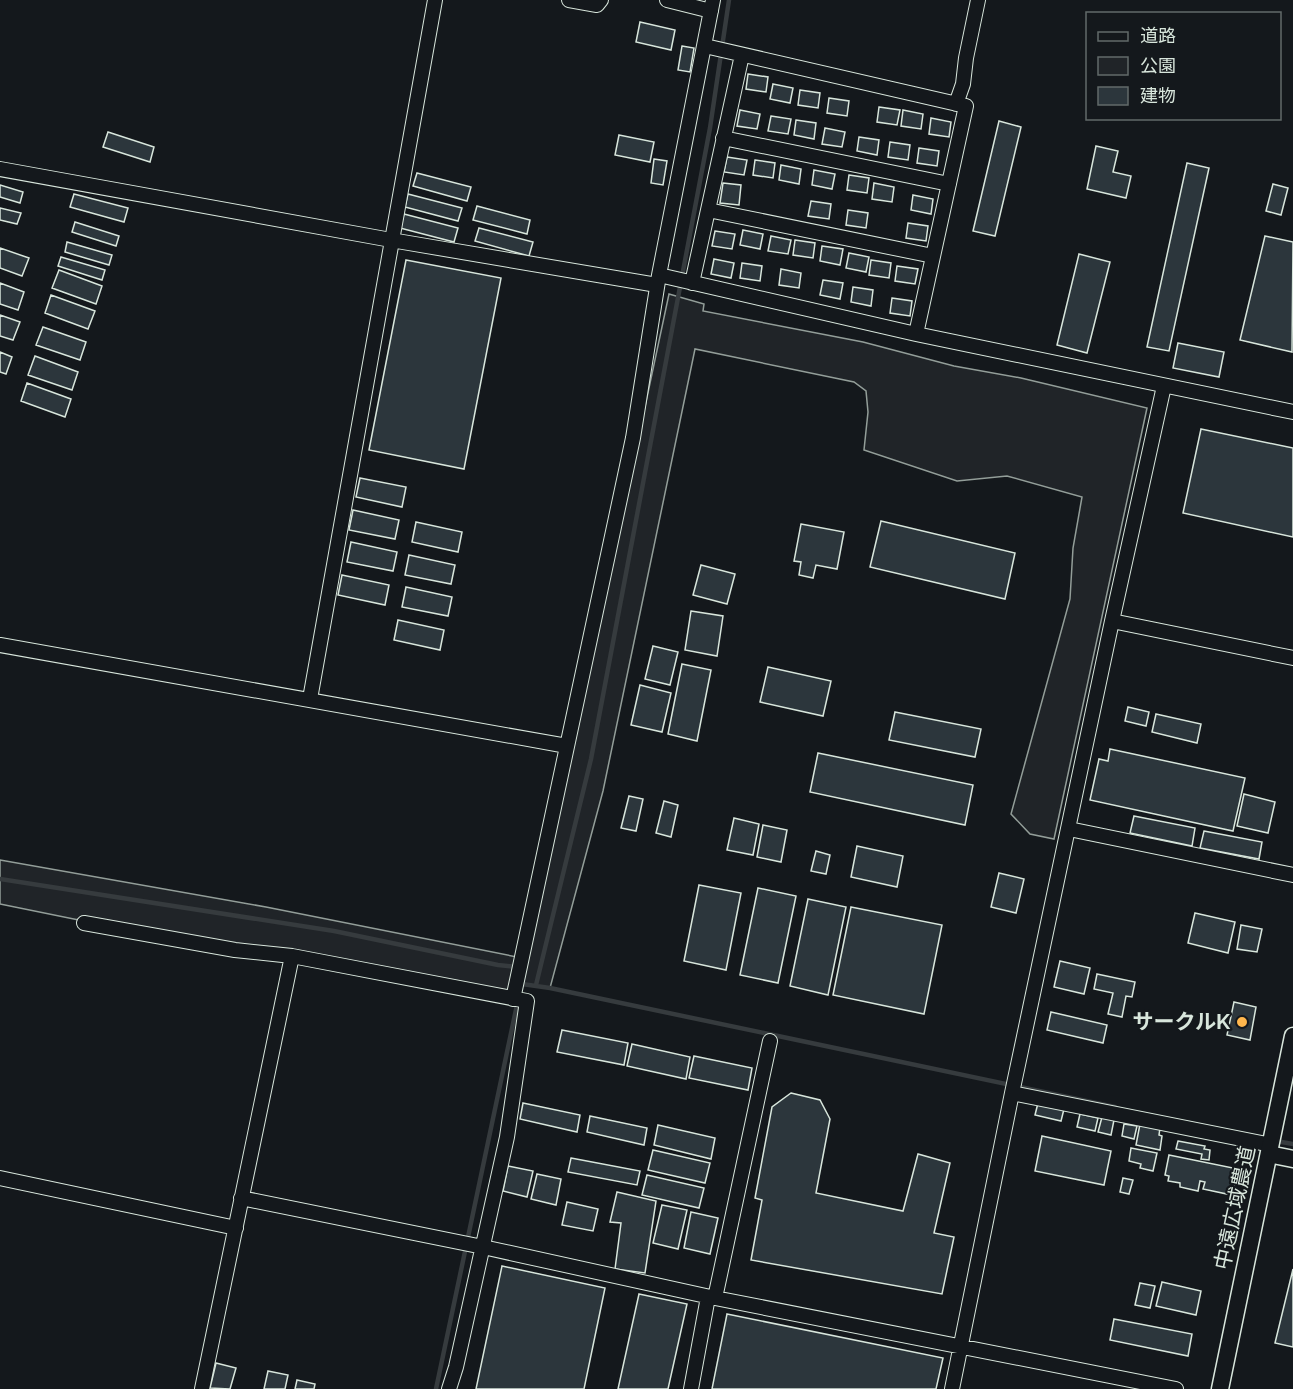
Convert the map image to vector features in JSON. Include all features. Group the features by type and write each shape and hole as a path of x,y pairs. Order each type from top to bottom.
{"street":[{"path":"310,699 435,0"},
{"path":"569,0 597,5 601,0"},
{"path":"513,999 633,438 658,280 712,5 667,0"},
{"path":"956,104 963,84 978,0"},
{"path":"705,46 966,106 916,334"},
{"path":"692,283 742,55"},
{"path":"723,138 949,184"},
{"path":"0,169 391,240 658,280 692,283 916,334 1293,412"},
{"path":"708,210 933,256"},
{"path":"952,1389 1012,1093 1164,386"},
{"path":"1112,621 1293,658"},
{"path":"0,645 567,746"},
{"path":"1069,829 1293,875"},
{"path":"84,923 235,950 292,956 527,1001 507,1137 449,1389"},
{"path":"202,1389 292,956"},
{"name":"中遠広域農道","path":"1220,1389 1293,1036"},
{"path":"691,1389 770,1041"},
{"path":"1012,1093 1270,1150 1293,1159"},
{"path":"0,1178 236,1228"},
{"path":"241,1198 483,1247 711,1298 1176,1389"}],"green space":[{"path":"669,294 704,304 703,311 863,342 954,366 1021,378 1147,408 1054,839 1030,834 1011,814 1070,599 1073,548 1082,497 1007,476 957,481 864,450 868,412 866,391 854,382 695,349 603,791 550,988 522,984"},
{"path":"0,860 266,907 522,958 514,994 177,940 0,904"}],"building":[{"path":"640,22 675,30 671,50 636,42"},
{"path":"682,46 694,48 690,72 678,70"},
{"path":"748,74 768,77 766,92 746,89"},
{"path":"773,84 793,88 790,103 770,99"},
{"path":"800,90 820,93 818,108 798,105"},
{"path":"829,98 849,101 847,116 827,113"},
{"path":"879,107 900,110 897,125 877,122"},
{"path":"740,110 760,114 757,129 737,126"},
{"path":"903,110 923,114 921,129 901,126"},
{"path":"771,116 791,119 788,134 768,131"},
{"path":"931,118 951,122 949,137 929,134"},
{"path":"796,120 816,123 814,139 794,135"},
{"path":"999,121 1021,127 995,236 973,231"},
{"path":"825,128 845,132 842,147 822,144"},
{"path":"108,132 154,147 150,162 103,147"},
{"path":"619,135 654,142 650,162 615,155"},
{"path":"859,137 879,140 877,155 857,151"},
{"path":"890,142 910,145 908,160 888,157"},
{"path":"1096,146 1118,151 1113,172 1131,176 1126,198 1087,189"},
{"path":"919,148 939,151 937,166 917,163"},
{"path":"727,157 747,160 744,175 724,172"},
{"path":"654,159 667,161 663,185 651,183"},
{"path":"755,160 775,163 773,178 753,175"},
{"path":"1187,163 1209,168 1169,351 1147,347"},
{"path":"781,165 801,169 799,184 779,180"},
{"path":"814,170 835,174 832,189 812,185"},
{"path":"417,173 471,187 467,201 413,186"},
{"path":"849,175 869,178 867,193 847,190"},
{"path":"723,183 741,185 739,205 720,203"},
{"path":"874,183 894,187 892,202 872,199"},
{"path":"1273,184 1288,188 1281,215 1266,211"},
{"path":"0,185 23,192 20,203 0,197"},
{"path":"74,194 128,208 124,222 70,207"},
{"path":"408,194 462,208 458,221 405,207"},
{"path":"913,195 933,199 931,214 911,210"},
{"path":"811,201 831,204 829,219 808,216"},
{"path":"477,206 530,220 527,234 473,220"},
{"path":"0,208 21,213 17,224 0,220"},
{"path":"848,210 868,213 866,228 846,225"},
{"path":"404,214 458,228 454,242 400,228"},
{"path":"75,222 119,236 116,246 72,232"},
{"path":"908,223 928,226 926,241 906,238"},
{"path":"479,228 533,242 529,256 475,241"},
{"path":"743,230 763,234 760,249 740,245"},
{"path":"715,231 735,234 732,249 712,246"},
{"path":"771,236 791,240 788,254 768,251"},
{"path":"1265,236 1293,242 1292,352 1240,340"},
{"path":"795,240 815,243 813,258 793,255"},
{"path":"67,242 112,255 109,265 65,252"},
{"path":"822,246 843,249 840,265 820,261"},
{"path":"0,248 29,258 22,276 0,268"},
{"path":"849,253 869,257 866,272 846,268"},
{"path":"1079,254 1110,262 1087,353 1057,345"},
{"path":"61,257 105,270 102,280 58,266"},
{"path":"714,259 734,263 731,278 711,274"},
{"path":"406,260 501,278 464,469 369,450"},
{"path":"871,260 891,263 889,278 869,275"},
{"path":"742,263 762,266 760,281 740,278"},
{"path":"897,266 918,269 915,284 895,281"},
{"path":"781,269 801,273 799,288 779,285"},
{"path":"59,270 102,286 96,304 52,288"},
{"path":"823,280 843,283 840,299 820,295"},
{"path":"0,283 24,292 18,310 0,304"},
{"path":"853,287 873,290 871,306 851,302"},
{"path":"51,295 95,311 88,329 45,313"},
{"path":"892,298 912,301 910,316 890,313"},
{"path":"0,315 20,322 13,340 0,336"},
{"path":"43,327 86,342 80,360 36,345"},
{"path":"1178,343 1224,352 1219,377 1173,368"},
{"path":"0,352 12,357 6,374 0,372"},
{"path":"35,356 78,372 72,390 28,375"},
{"path":"27,383 71,399 65,417 21,401"},
{"path":"1201,429 1293,448 1293,537 1183,513"},
{"path":"360,478 406,487 402,507 356,497"},
{"path":"353,510 399,520 395,539 349,530"},
{"path":"881,521 1015,553 1005,599 870,567"},
{"path":"416,522 462,532 458,552 412,542"},
{"path":"801,524 844,532 837,569 816,565 813,578 799,575 801,562 794,561"},
{"path":"351,542 397,552 393,571 347,562"},
{"path":"409,555 455,565 451,584 405,575"},
{"path":"701,565 735,574 727,604 693,595"},
{"path":"342,575 389,585 385,605 338,595"},
{"path":"406,587 452,597 448,616 402,607"},
{"path":"691,611 723,616 717,656 685,650"},
{"path":"398,620 444,630 440,650 394,640"},
{"path":"653,646 678,652 670,685 645,679"},
{"path":"682,664 711,670 697,741 668,734"},
{"path":"768,667 831,681 823,716 760,702"},
{"path":"640,685 671,693 662,732 631,725"},
{"path":"1128,707 1149,712 1146,726 1125,721"},
{"path":"895,712 981,729 975,757 889,740"},
{"path":"1156,714 1201,724 1197,743 1152,732"},
{"path":"1110,749 1245,778 1233,831 1090,800 1099,759 1108,761"},
{"path":"818,753 973,785 965,825 810,792"},
{"path":"1244,794 1275,802 1268,833 1237,826"},
{"path":"629,796 643,799 636,831 621,828"},
{"path":"664,801 678,805 671,837 656,833"},
{"path":"1134,816 1195,828 1192,846 1130,833"},
{"path":"734,818 759,824 753,855 727,850"},
{"path":"763,825 787,830 781,862 757,857"},
{"path":"1204,831 1262,842 1259,859 1200,848"},
{"path":"857,846 903,856 897,887 851,877"},
{"path":"816,851 830,855 826,874 811,871"},
{"path":"999,873 1024,879 1016,913 991,907"},
{"path":"699,885 741,893 726,970 684,961"},
{"path":"758,888 796,896 778,983 740,975"},
{"path":"808,899 846,907 828,995 790,986"},
{"path":"851,907 942,925 924,1014 833,995"},
{"path":"1195,913 1235,922 1228,953 1188,943"},
{"path":"1241,925 1262,929 1257,952 1237,949"},
{"path":"1060,961 1090,968 1084,994 1054,987"},
{"path":"1097,974 1135,982 1132,997 1126,996 1122,1017 1108,1014 1113,993 1094,989"},
{"path":"1234,1002 1256,1007 1250,1040 1227,1035"},
{"path":"1051,1012 1107,1025 1103,1043 1047,1030"},
{"path":"562,1030 628,1043 624,1065 557,1052"},
{"path":"632,1044 690,1057 686,1079 627,1066"},
{"path":"694,1056 752,1068 748,1090 689,1078"},
{"path":"791,1093 820,1100 830,1119 816,1193 903,1211 918,1154 950,1163 934,1233 954,1237 942,1294 751,1260 762,1200 755,1198 772,1107"},
{"path":"523,1103 580,1115 577,1132 520,1119"},
{"path":"1038,1103 1064,1109 1061,1121 1035,1115"},
{"path":"1080,1114 1098,1118 1095,1131 1077,1127"},
{"path":"590,1116 647,1128 644,1145 587,1132"},
{"path":"1102,1117 1114,1120 1111,1135 1098,1132"},
{"path":"1124,1124 1137,1126 1134,1139 1122,1136"},
{"path":"1140,1124 1160,1128 1159,1135 1162,1136 1160,1150 1136,1145"},
{"path":"658,1125 715,1138 711,1159 654,1145"},
{"path":"1042,1136 1111,1151 1104,1185 1035,1171"},
{"path":"1178,1141 1205,1146 1204,1149 1210,1150 1209,1160 1201,1159 1202,1154 1176,1149"},
{"path":"1131,1148 1157,1153 1153,1171 1140,1168 1141,1164 1129,1161"},
{"path":"653,1150 710,1163 705,1183 648,1170"},
{"path":"1169,1155 1238,1169 1233,1191 1228,1190 1227,1194 1203,1189 1205,1182 1200,1181 1198,1191 1180,1187 1180,1183 1168,1181 1169,1176 1165,1175"},
{"path":"571,1158 640,1171 637,1185 568,1172"},
{"path":"508,1166 533,1171 527,1197 503,1191"},
{"path":"537,1174 561,1179 556,1205 531,1199"},
{"path":"647,1175 704,1188 699,1208 642,1195"},
{"path":"1123,1178 1133,1180 1129,1194 1120,1192"},
{"path":"617,1192 656,1201 645,1273 615,1269 621,1223 610,1222"},
{"path":"567,1202 598,1209 593,1231 562,1225"},
{"path":"662,1205 687,1210 678,1249 653,1243"},
{"path":"691,1212 718,1218 710,1254 684,1248"},
{"path":"502,1266 605,1288 584,1389 476,1389"},
{"path":"1293,1269 1293,1347 1275,1343"},
{"path":"1162,1282 1201,1291 1196,1315 1156,1306"},
{"path":"1140,1283 1155,1286 1150,1308 1135,1305"},
{"path":"639,1294 687,1304 668,1389 618,1389"},
{"path":"727,1314 943,1358 936,1389 712,1389"},
{"path":"1114,1319 1192,1334 1188,1356 1110,1340"},
{"path":"216,1363 236,1368 230,1389 210,1388"},
{"path":"268,1371 288,1375 285,1389 264,1389"},
{"path":"297,1380 315,1384 314,1389 295,1389"}],"waterway":[{"path":"536,985 591,759 710,128 729,0"},
{"path":"0,879 334,931 516,967 516,969"},
{"path":"522,984 1115,1107"},
{"path":"436,1389 518,1000"},
{"path":"1276,1141 1293,1144"}],"place":[{"name":"サークルK","path":"1242,1022"}]}
